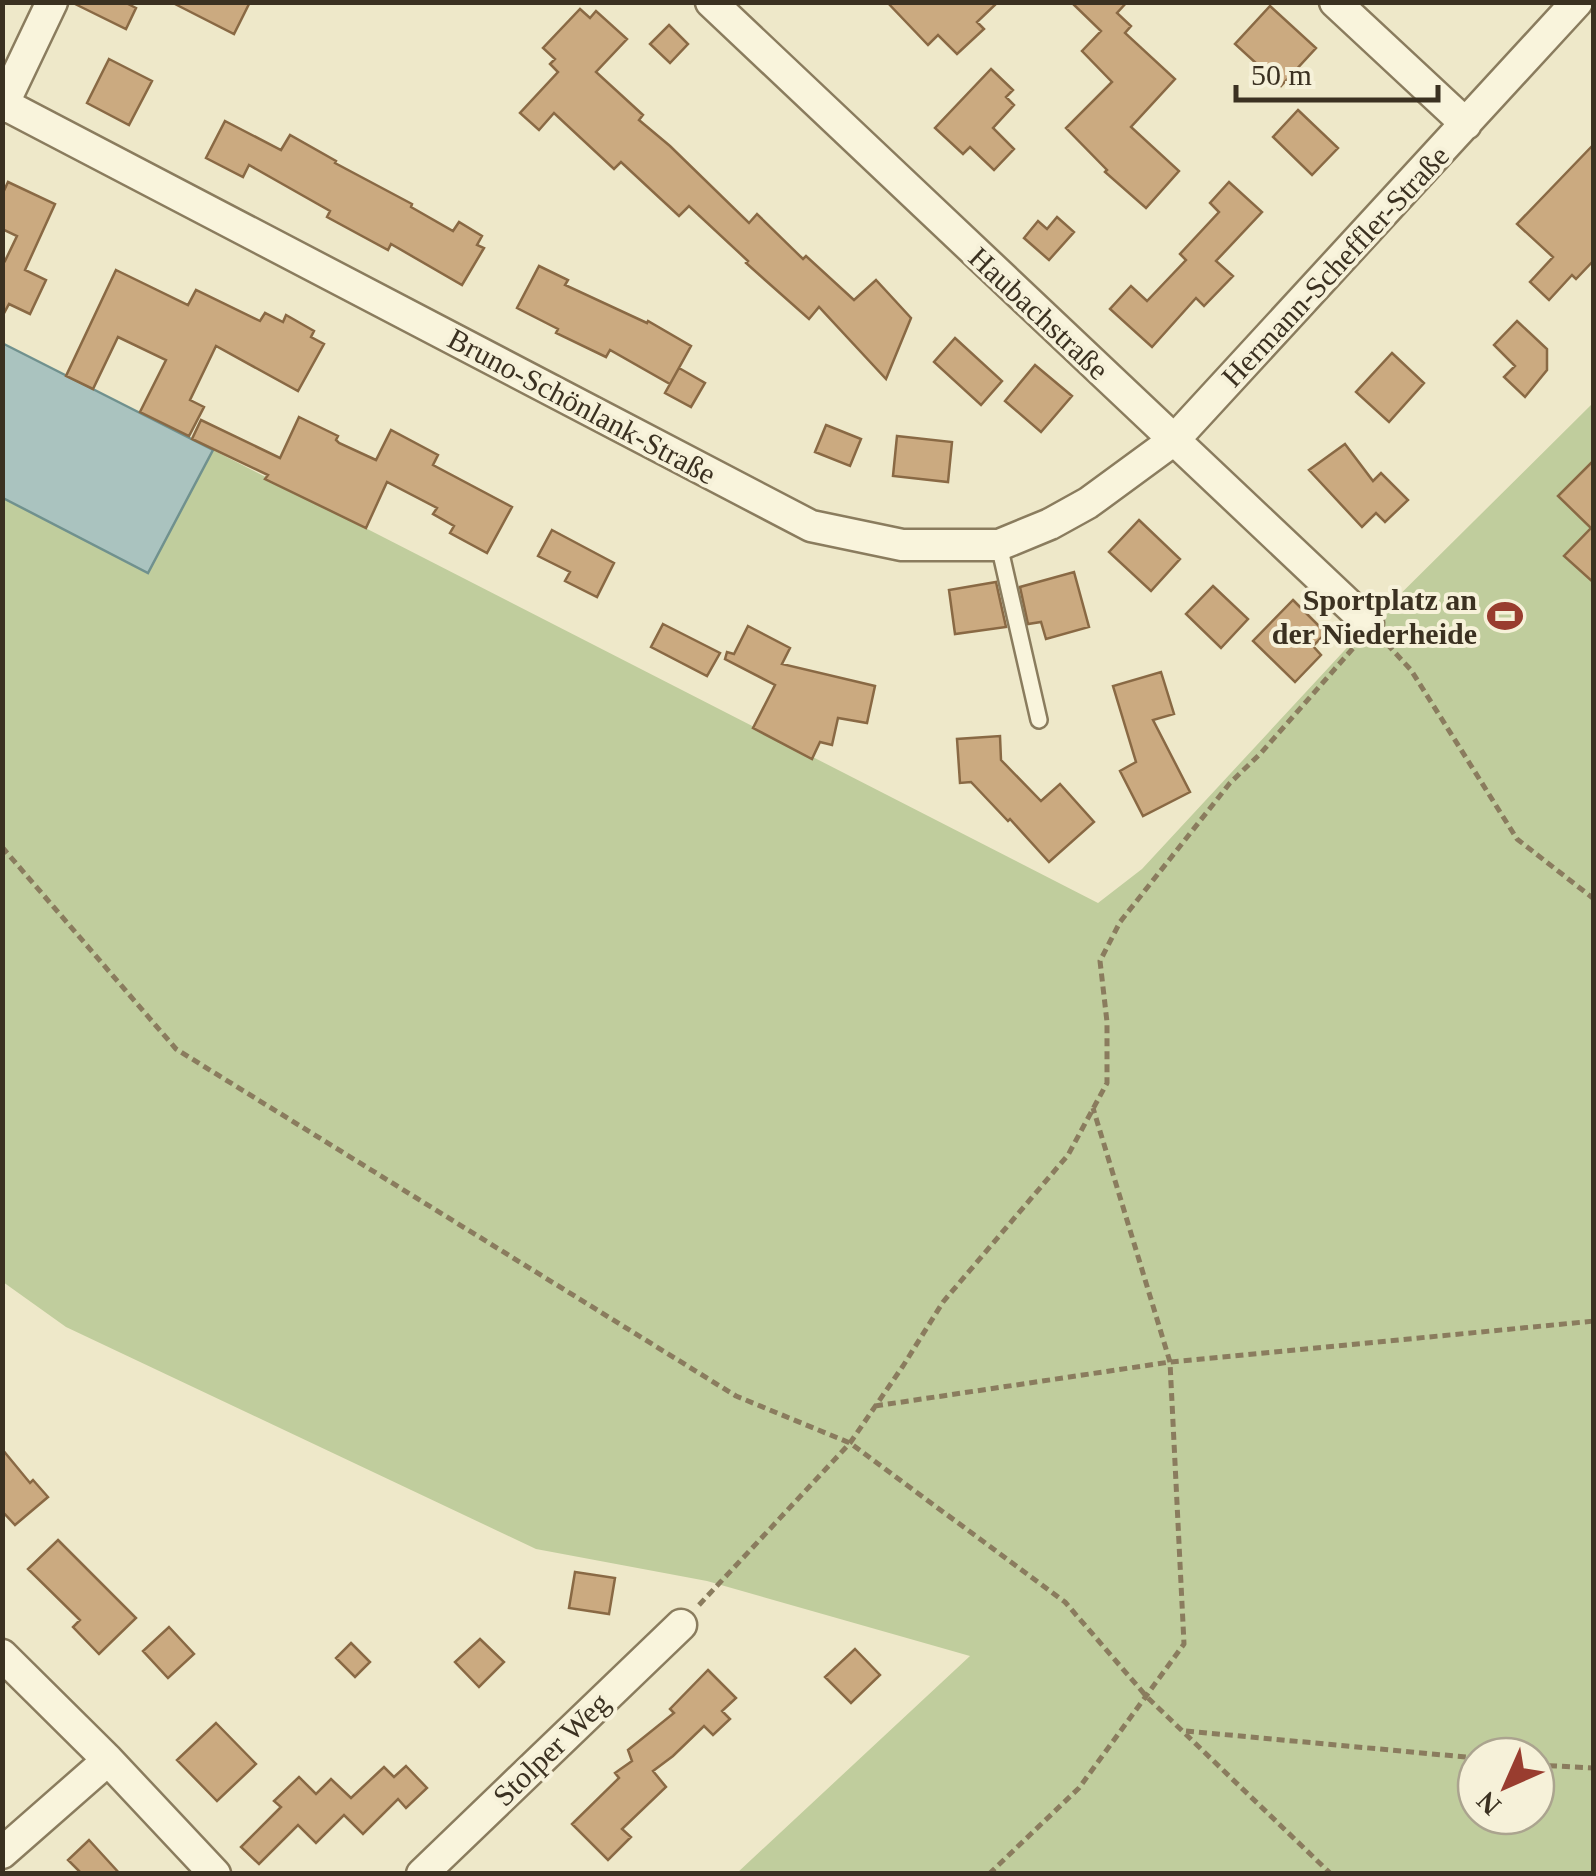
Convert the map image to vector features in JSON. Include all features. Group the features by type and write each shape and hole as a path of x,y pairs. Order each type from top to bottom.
{"street":[{"path":"3,105 52,2"},
{"name":"Haubachstraße","path":"711,2 1368,623"},
{"path":"1335,2 1466,124"},
{"name":"Hermann-Scheffler-Straße","path":"1174,440 1577,2"},
{"name":"Bruno-Schönlank-Straße","path":"3,105 811,526 902,545 999,545 1088,503 1174,440"},
{"name":"Stolper Weg","path":"422,1874 681,1625"},
{"path":"2,1655 215,1874"},
{"path":"2,1853 108,1760"}],"lane":[{"path":"999,545 1039,720"}],"path":[{"path":"1368,623 1411,670 1517,839 1594,899"},
{"path":"681,1625 850,1443 943,1302 1068,1155 1107,1083 1107,1022 1100,962 1120,922 1230,783 1288,724 1368,631 1368,623"},
{"path":"2,846 176,1049 736,1396 850,1443 1065,1602 1147,1696 1331,1874"},
{"path":"989,1874 1078,1788 1184,1644 1170,1362 1093,1108"},
{"path":"875,1406 1170,1362 1594,1321"},
{"path":"1183,1731 1456,1756"},
{"path":"1556,1766 1594,1768"}],"green space":[{"path":"1593,403 1593,1873 737,1873 970,1656 707,1581 536,1549 66,1327 3,1282 2,498 148,573 213,450 1098,903 1142,869 1356,638"}],"water":[{"path":"2,343 213,450 148,573 3,498"}],"building":[{"path":"71,2 124,2 136,8 126,29"},
{"path":"171,2 250,2 234,34"},
{"path":"887,2 998,2 977,22 984,29 957,54 938,35 928,45"},
{"path":"1071,2 1127,2 1117,13 1131,26 1125,33 1175,79 1131,127 1179,171 1146,208 1105,172 1066,128 1112,82 1082,51 1101,31"},
{"path":"1270,6 1316,48 1281,86 1235,44"},
{"path":"580,9 590,18 596,11 627,39 596,72 643,115 639,120 749,223 757,214 803,259 806,256 854,300 876,280 911,318 886,379 819,307 809,319 689,206 679,216 621,162 614,169 554,113 539,130 520,113 558,72 550,64 555,59 543,48"},
{"path":"669,25 688,44 670,63 650,44"},
{"path":"109,59 152,81 129,125 87,103"},
{"path":"991,69 1013,90 1006,97 1014,105 993,128 1014,149 994,170 970,147 963,154 935,128"},
{"path":"1298,110 1338,148 1312,175 1273,137"},
{"path":"225,121 281,150 290,135 453,231 459,222 482,236 477,245 484,248 462,285 391,244 388,250 327,217 330,211 249,165 243,177 206,158"},
{"path":"1594,144 1594,260 1576,279 1572,275 1549,300 1530,282 1553,257 1517,224"},
{"path":"8,182 55,204 25,270 46,280 30,314 9,304 2,317 2,259 5,261 17,236 2,229 2,195"},
{"path":"1229,182 1262,212 1216,261 1233,276 1204,306 1196,298 1152,347 1110,309 1131,286 1147,301 1186,260 1180,254 1219,212 1210,203"},
{"path":"1057,217 1074,232 1049,260 1024,238 1038,221 1047,229"},
{"path":"539,266 568,280 565,285 648,321 691,346 670,384 610,350 606,357 556,333 558,329 517,308"},
{"path":"116,270 188,305 196,290 260,321 265,313 283,322 286,315 314,331 311,337 324,344 298,391 216,346 190,400 204,407 189,436 140,412 166,360 118,337 93,389 66,376"},
{"path":"1517,321 1547,349 1547,370 1525,397 1504,377 1515,366 1494,345"},
{"path":"955,338 1002,381 981,405 934,362"},
{"path":"1392,353 1424,383 1389,422 1356,392"},
{"path":"1035,365 1072,396 1041,432 1005,401"},
{"path":"679,368 705,383 691,407 665,393"},
{"path":"299,417 338,436 339,443 376,460 391,430 438,455 433,465 512,507 487,553 450,533 454,526 433,514 437,508 387,482 366,528 192,439 201,420 280,458"},
{"path":"826,425 861,439 850,466 815,452"},
{"path":"897,436 952,442 948,482 893,476"},
{"path":"1345,444 1373,481 1381,473 1408,500 1385,522 1376,513 1362,527 1309,470"},
{"path":"1594,460 1594,583 1564,556 1591,528 1558,496"},
{"path":"1139,520 1180,559 1151,591 1109,552"},
{"path":"552,530 614,563 597,597 565,581 570,572 538,556"},
{"path":"1074,572 1089,627 1046,639 1041,622 1028,624 1020,587"},
{"path":"996,582 1006,627 955,634 949,590"},
{"path":"1213,586 1248,619 1221,648 1186,614"},
{"path":"1293,600 1326,633 1313,646 1321,655 1295,682 1253,641"},
{"path":"663,624 720,653 707,676 651,647"},
{"path":"748,626 790,648 782,664 875,686 867,723 838,718 832,745 820,742 812,759 753,728 775,685 725,659 727,652 734,654"},
{"path":"1161,672 1174,714 1153,720 1190,792 1143,816 1120,771 1136,762 1113,686"},
{"path":"1000,736 1001,760 1041,801 1060,784 1094,822 1049,862 971,782 960,783 957,739"},
{"path":"2,1449 30,1483 33,1480 48,1497 15,1525 2,1511"},
{"path":"58,1540 136,1618 99,1654 73,1627 80,1620 28,1569"},
{"path":"575,1572 615,1578 609,1614 569,1608"},
{"path":"169,1627 194,1654 168,1678 143,1651"},
{"path":"480,1639 504,1662 479,1687 455,1662"},
{"path":"351,1643 370,1662 355,1677 336,1658"},
{"path":"855,1649 880,1675 851,1703 825,1677"},
{"path":"708,1670 736,1698 722,1711 730,1719 713,1735 704,1726 653,1771 666,1787 622,1829 631,1837 608,1860 572,1824 619,1778 615,1773 632,1761 628,1750 674,1713 670,1709"},
{"path":"216,1723 256,1764 217,1801 177,1760"},
{"path":"406,1766 427,1788 406,1808 398,1799 363,1834 344,1815 316,1843 298,1825 259,1864 241,1847 281,1807 274,1801 299,1777 316,1794 331,1779 351,1798 384,1767 394,1777"},
{"path":"89,1840 120,1874 82,1874 68,1860"}],"place":[{"name":"Sportplatz an der Niederheide","path":"1505,616"}]}
